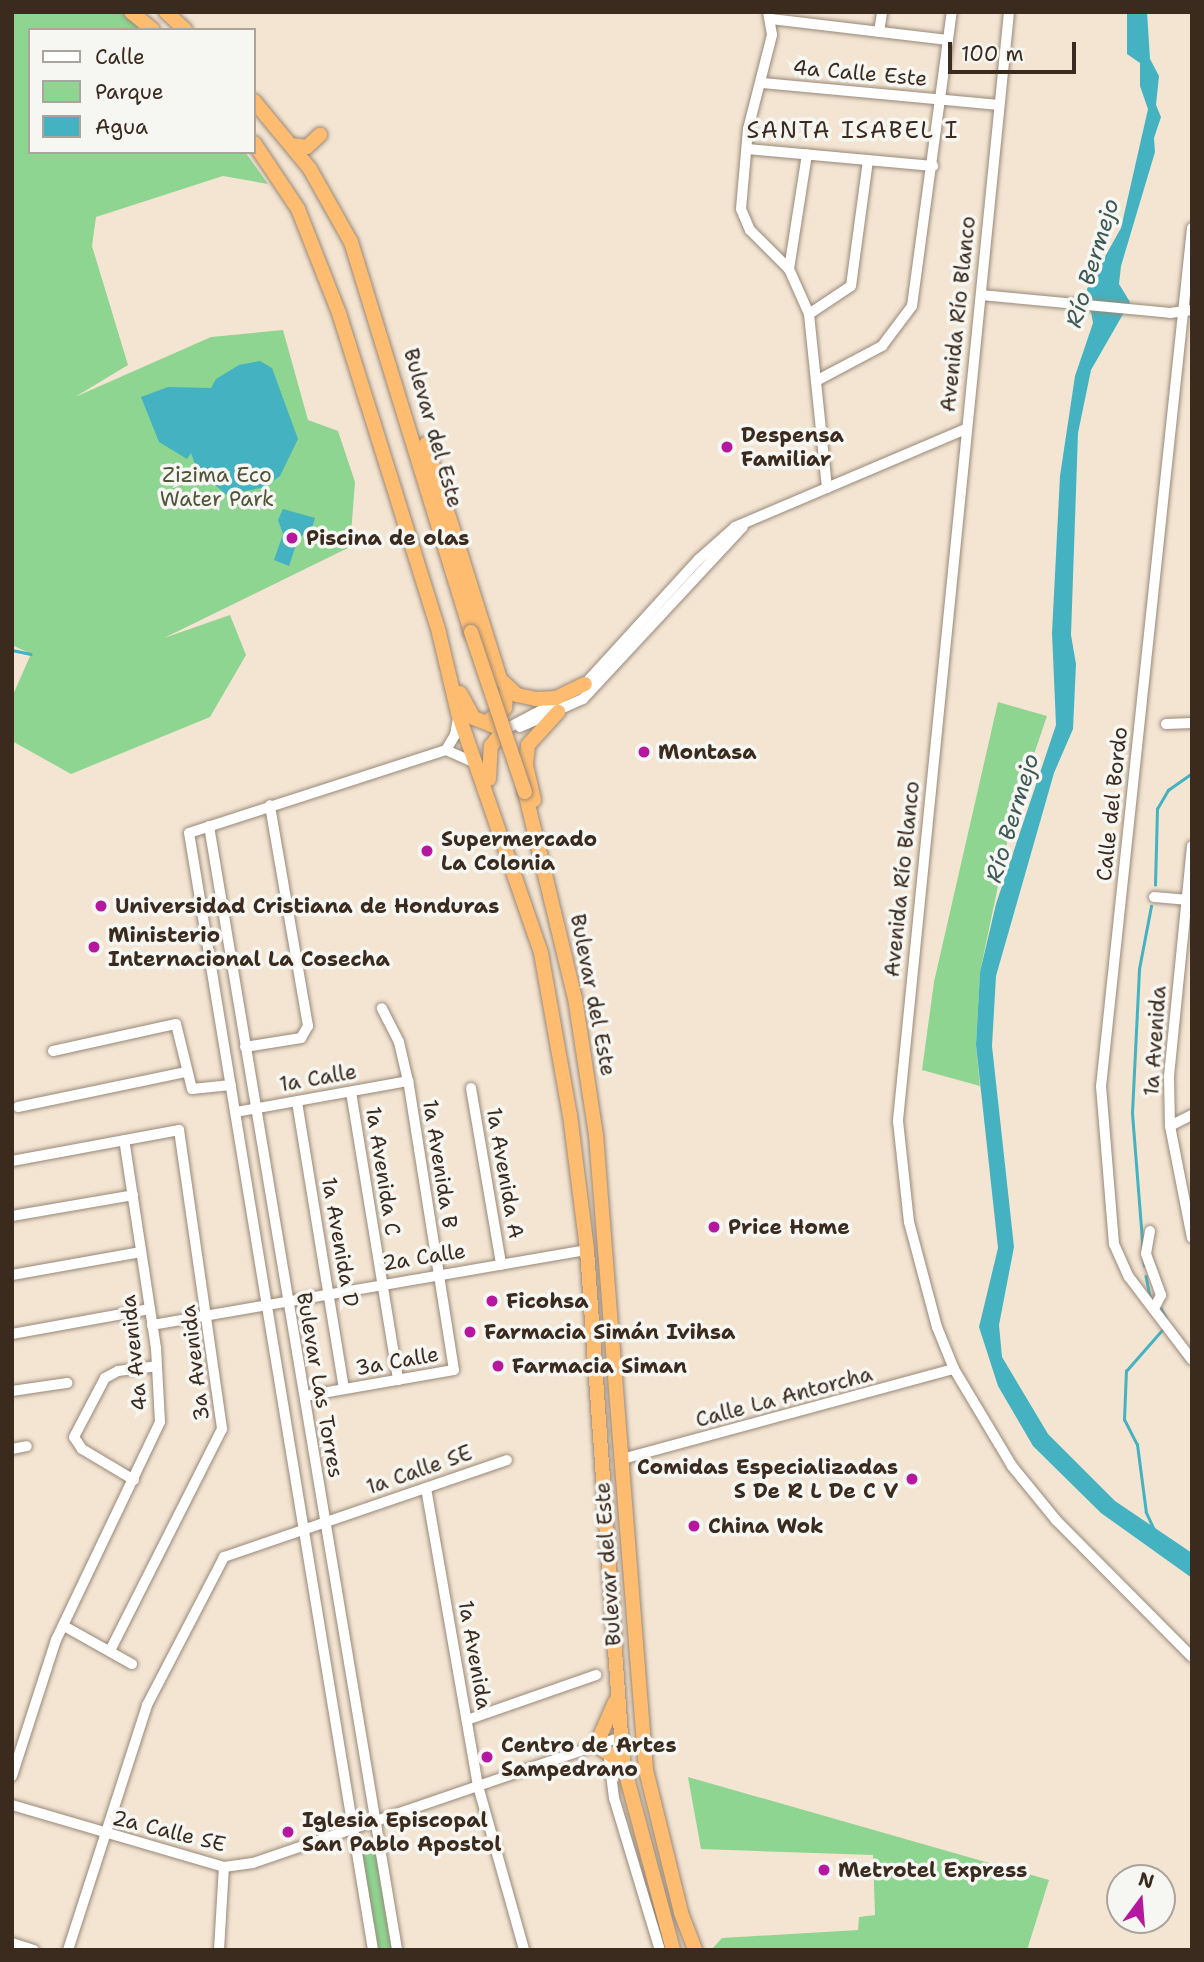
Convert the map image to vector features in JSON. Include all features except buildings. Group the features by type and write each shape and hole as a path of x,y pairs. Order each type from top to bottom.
{"highway":[{"path":"131,12 151,28"},
{"path":"166,12 183,28"},
{"name":"Bulevar del Este","path":"256,103 326,192 351,242 382,332 471,632 525,792 575,998 596,1135 646,1770 656,1823 695,1950"},
{"path":"291,145 307,147 320,135"},
{"name":"Bulevar del Este","path":"256,146 298,209 318,254 439,633 458,713 479,766 533,928 563,1074 587,1250 623,1763 673,1950"},
{"path":"382,332 411,398 487,647 507,687 517,695 545,699 584,684"},
{"path":"439,633 474,718 504,730 491,746 487,772 533,928"},
{"path":"474,718 487,720 500,714 507,703 507,687"},
{"path":"558,712 531,737 526,764 577,980 594,1084 596,1135"},
{"path":"617,1694 602,1748 623,1763"}],"street":[{"path":"823,24 824,12"},
{"path":"879,32 882,12"},
{"path":"816,382 882,346 912,306 943,100 952,12"},
{"name":"Avenida Río Blanco","path":"1009,12 997,105 981,295 898,1121 909,1222 937,1327 954,1370 1012,1466 1056,1520 1192,1657"},
{"path":"827,488 809,314 789,269 744,221 741,209 748,128 762,83 770,15 948,40"},
{"name":"4a Calle Este","path":"762,83 997,105"},
{"path":"747,149 933,166"},
{"path":"789,269 807,154"},
{"path":"809,314 851,286 868,160"},
{"name":"Calle del Bordo","path":"1192,228 1187,310 1101,1086 1114,1244 1129,1277 1155,1307 1192,1360"},
{"path":"981,295 1151,312 1187,310"},
{"path":"504,730 558,712 589,692 743,527 966,429"},
{"path":"504,730 584,684 699,559 735,527 743,527"},
{"path":"209,826 446,750 455,735 458,713"},
{"path":"1166,724 1192,723"},
{"path":"446,750 479,766"},
{"path":"245,1047 300,1038 308,1026 270,805"},
{"name":"Bulevar Las Torres","path":"373,1950 189,834 209,826 286,1300 305,1396 397,1950"},
{"name":"1a Avenida","path":"1192,846 1190,900 1169,1076 1170,1126 1192,1237"},
{"path":"1154,897 1190,900"},
{"name":"1a Avenida B","path":"382,1008 399,1042 408,1081 454,1370"},
{"path":"53,1051 176,1024 192,1089 231,1085"},
{"path":"19,1107 186,1072"},
{"name":"1a Calle","path":"236,1112 408,1081"},
{"name":"1a Avenida A","path":"471,1088 502,1264"},
{"name":"1a Avenida C","path":"351,1092 398,1380"},
{"name":"1a Avenida D","path":"297,1102 344,1389"},
{"path":"1170,1126 1192,1115"},
{"name":"3a Avenida","path":"110,1651 218,1442 223,1417 179,1130 124,1140"},
{"path":"12,1161 124,1140"},
{"name":"4a Avenida","path":"12,1776 64,1626 160,1422 152,1325 124,1140"},
{"path":"12,1216 133,1195"},
{"path":"1150,1231 1146,1254 1161,1295 1155,1307"},
{"name":"2a Calle","path":"152,1325 329,1292 587,1250"},
{"path":"12,1275 141,1252"},
{"path":"12,1334 149,1309"},
{"path":"134,1480 82,1448 74,1437 105,1378 118,1371 157,1366"},
{"name":"3a Calle","path":"305,1396 454,1370"},
{"name":"Calle La Antorcha","path":"622,1459 954,1370"},
{"path":"12,1391 66,1383"},
{"path":"12,1449 26,1446"},
{"name":"1a Calle SE","path":"106,1835 147,1705 224,1557 507,1460"},
{"name":"1a Avenida","path":"426,1488 478,1786 524,1950"},
{"path":"64,1626 132,1664"},
{"path":"467,1720 596,1675"},
{"name":"2a Calle SE","path":"12,1805 106,1835 224,1867 253,1863 478,1786 602,1748 621,1737"},
{"path":"602,1748 620,1821 660,1950"},
{"path":"68,1950 106,1835"},
{"path":"219,1950 224,1867"},
{"path":"12,1942 34,1950"}],"green space":[{"name":"Zizima Eco Water Park","path":"12,12 126,12 141,28 28,28 28,154 246,154 268,184 223,176 96,217 92,246 128,365 75,397 211,337 283,330 308,420 338,431 355,482 350,547 164,638 230,615 246,655 210,717 71,774 12,741 12,697 31,654 12,645"},
{"path":"998,702 1047,716 1012,819 980,972 976,1045 980,1086 922,1070 934,982"},
{"path":"688,1777 1049,1880 1027,1950 711,1950 722,1938 858,1930 859,1917 875,1915 873,1855 701,1849"},
{"path":"368,1850 377,1853 393,1950 379,1950 362,1856"}],"water":[{"path":"1127,12 1147,12 1150,59 1159,76 1156,105 1161,117 1154,138 1155,152 1121,266 1119,284 1130,302 1091,370 1078,433 1071,635 1076,664 1073,729 1054,773 996,976 992,1046 1014,1247 999,1325 1002,1357 1048,1434 1115,1501 1192,1553 1192,1578 1101,1513 1033,1446 998,1386 979,1327 998,1248 976,1045 980,972 996,904 1056,725 1052,633 1060,476 1075,376 1093,323 1087,289 1121,228 1148,109 1140,86 1140,63 1127,54"},
{"path":"260,361 272,368 298,439 280,476 265,487 227,495 197,470 191,453 187,459 159,442 141,397 168,387 211,388 216,379 239,365"},
{"name":"Piscina de olas","path":"283,509 315,518 312,528 298,539 289,566 274,560 283,534 278,520"}],"waterway":[{"path":"12,650 31,654"},
{"path":"1155,885 1157,809 1168,790 1192,773"},
{"path":"1144,1266 1132,1113 1139,969 1151,906"},
{"path":"1146,1276 1150,1296"},
{"path":"1161,1308 1166,1318"},
{"path":"1154,1530 1146,1513 1137,1445 1124,1420 1126,1371 1162,1330"}],"place":[{"name":"Despensa Familiar","path":"727,447"},
{"name":"Piscina de olas","path":"292,538"},
{"name":"Montasa","path":"644,752"},
{"name":"Supermercado La Colonia","path":"427,851"},
{"name":"Universidad Cristiana de Honduras","path":"101,906"},
{"name":"Ministerio Internacional La Cosecha","path":"94,947"},
{"name":"Price Home","path":"714,1227"},
{"name":"Ficohsa","path":"492,1301"},
{"name":"Farmacia Simán Ivihsa","path":"470,1332"},
{"name":"Farmacia Siman","path":"498,1366"},
{"name":"Comidas Especializadas S De R L De C V","path":"912,1479"},
{"name":"China Wok","path":"694,1526"},
{"name":"Centro de Artes Sampedrano","path":"487,1757"},
{"name":"Iglesia Episcopal San Pablo Apostol","path":"288,1832"},
{"name":"Metrotel Express","path":"824,1870"}],"district":[{"name":"SANTA ISABEL I","path":"853,130"}],"water label":[{"name":"Río Bermejo","path":"1092,263"},
{"name":"Río Bermejo","path":"1012,818"}]}
